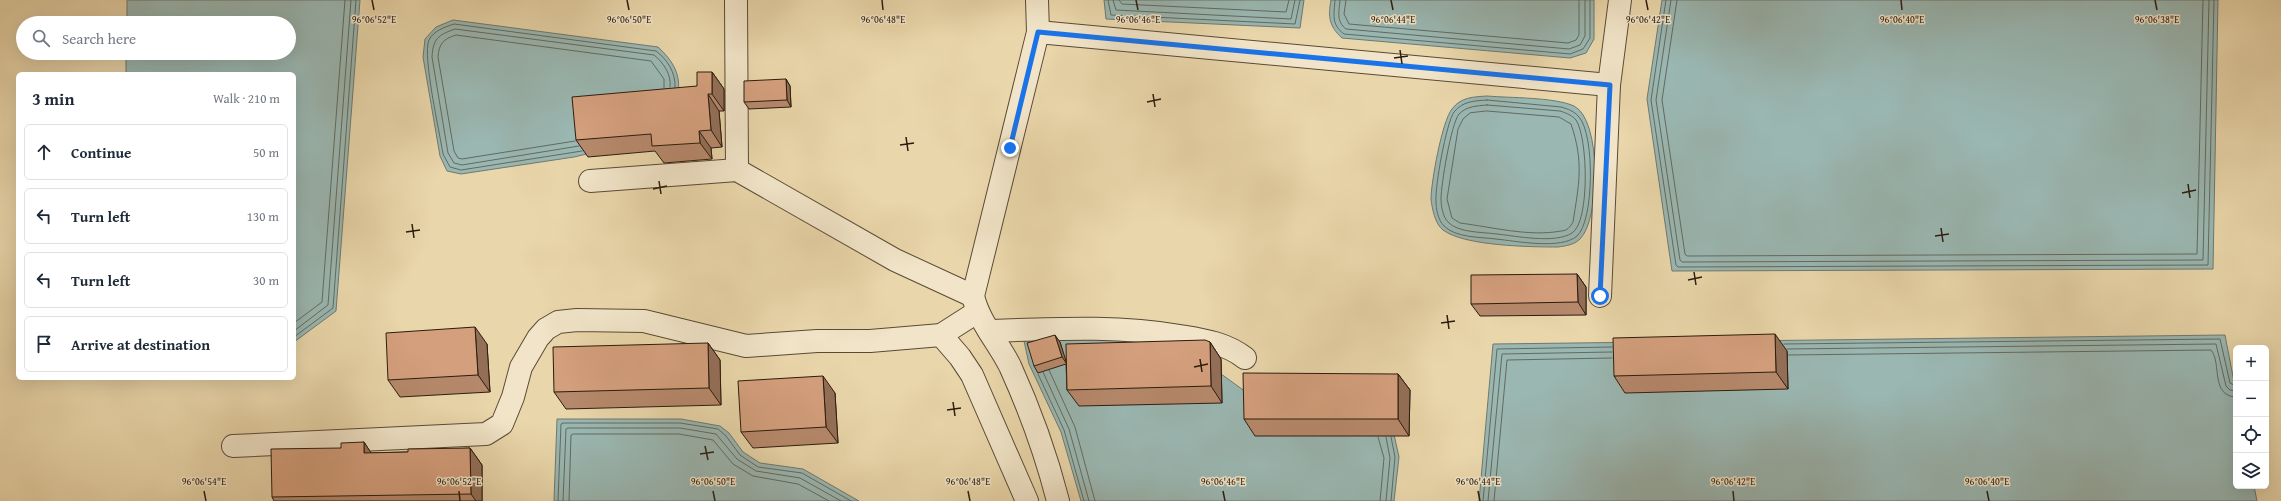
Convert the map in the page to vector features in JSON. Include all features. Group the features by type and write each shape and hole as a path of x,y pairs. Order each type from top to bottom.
{"street":[{"path":"233,446 486,434 502,424 513,397 521,367 538,338 546,329 558,322 577,320 644,321 746,346 817,341 870,341 941,335 975,304 1038,32 1037,0"},
{"path":"1600,296 1610,85 1620,0"},
{"path":"736,1 737,170"},
{"path":"1038,32 1610,85"},
{"path":"590,181 737,170 975,304 1009,364 1037,428 1058,501"},
{"path":"989,330 1106,328 1157,332 1232,348 1245,358"},
{"path":"941,335 960,357 972,375 1027,501"}],"water":[{"path":"127,0 360,0 336,311 296,341 296,72 126,72 126,60 296,60 296,16 127,16"},
{"path":"1104,0 1304,0 1300,28 1106,19"},
{"path":"1331,0 1594,0 1594,39 1586,53 1570,58 1342,38 1334,29 1330,21"},
{"path":"1662,0 2218,0 2213,269 1672,271 1647,99"},
{"path":"453,20 658,47 675,68 678,78 679,88 677,99 667,135 574,157 461,174 447,171 440,156 423,57 425,39 436,27"},
{"path":"1487,96 1532,98 1555,101 1574,106 1583,115 1590,130 1593,149 1595,171 1594,192 1587,228 1580,239 1575,243 1558,247 1531,247 1481,242 1453,235 1443,230 1438,224 1432,207 1431,191 1444,126 1452,109 1459,102 1472,97"},
{"path":"1030,334 1142,340 1188,350 1246,392 1393,430 1399,457 1394,501 1081,501 1061,432 1029,364 1024,341"},
{"path":"2225,335 2233,376 2233,489 2255,489 2257,501 1479,501 1493,344"},
{"path":"557,419 681,419 720,426 729,433 743,452 760,463 803,469 859,501 554,501"}],"building":[{"path":"697,72 712,72 712,94 708,94 711,130 699,131 700,143 652,146 651,134 576,140 572,97 697,86"},
{"path":"786,79 787,100 744,102 744,81"},
{"path":"1577,274 1578,302 1471,304 1471,275"},
{"path":"475,327 478,375 388,380 386,333"},
{"path":"1775,334 1776,372 1614,376 1613,338"},
{"path":"1055,335 1062,357 1034,366 1027,343"},
{"path":"1205,340 1210,342 1211,386 1067,390 1066,344"},
{"path":"708,343 709,388 554,392 553,347"},
{"path":"1243,373 1398,374 1398,419 1244,419"},
{"path":"823,376 826,427 741,432 738,381"},
{"path":"364,442 364,453 408,452 408,449 470,448 471,494 272,497 271,449 341,448 341,443"}],"route":[{"path":"1010,148 1038,32 1610,85 1600,296"}]}
